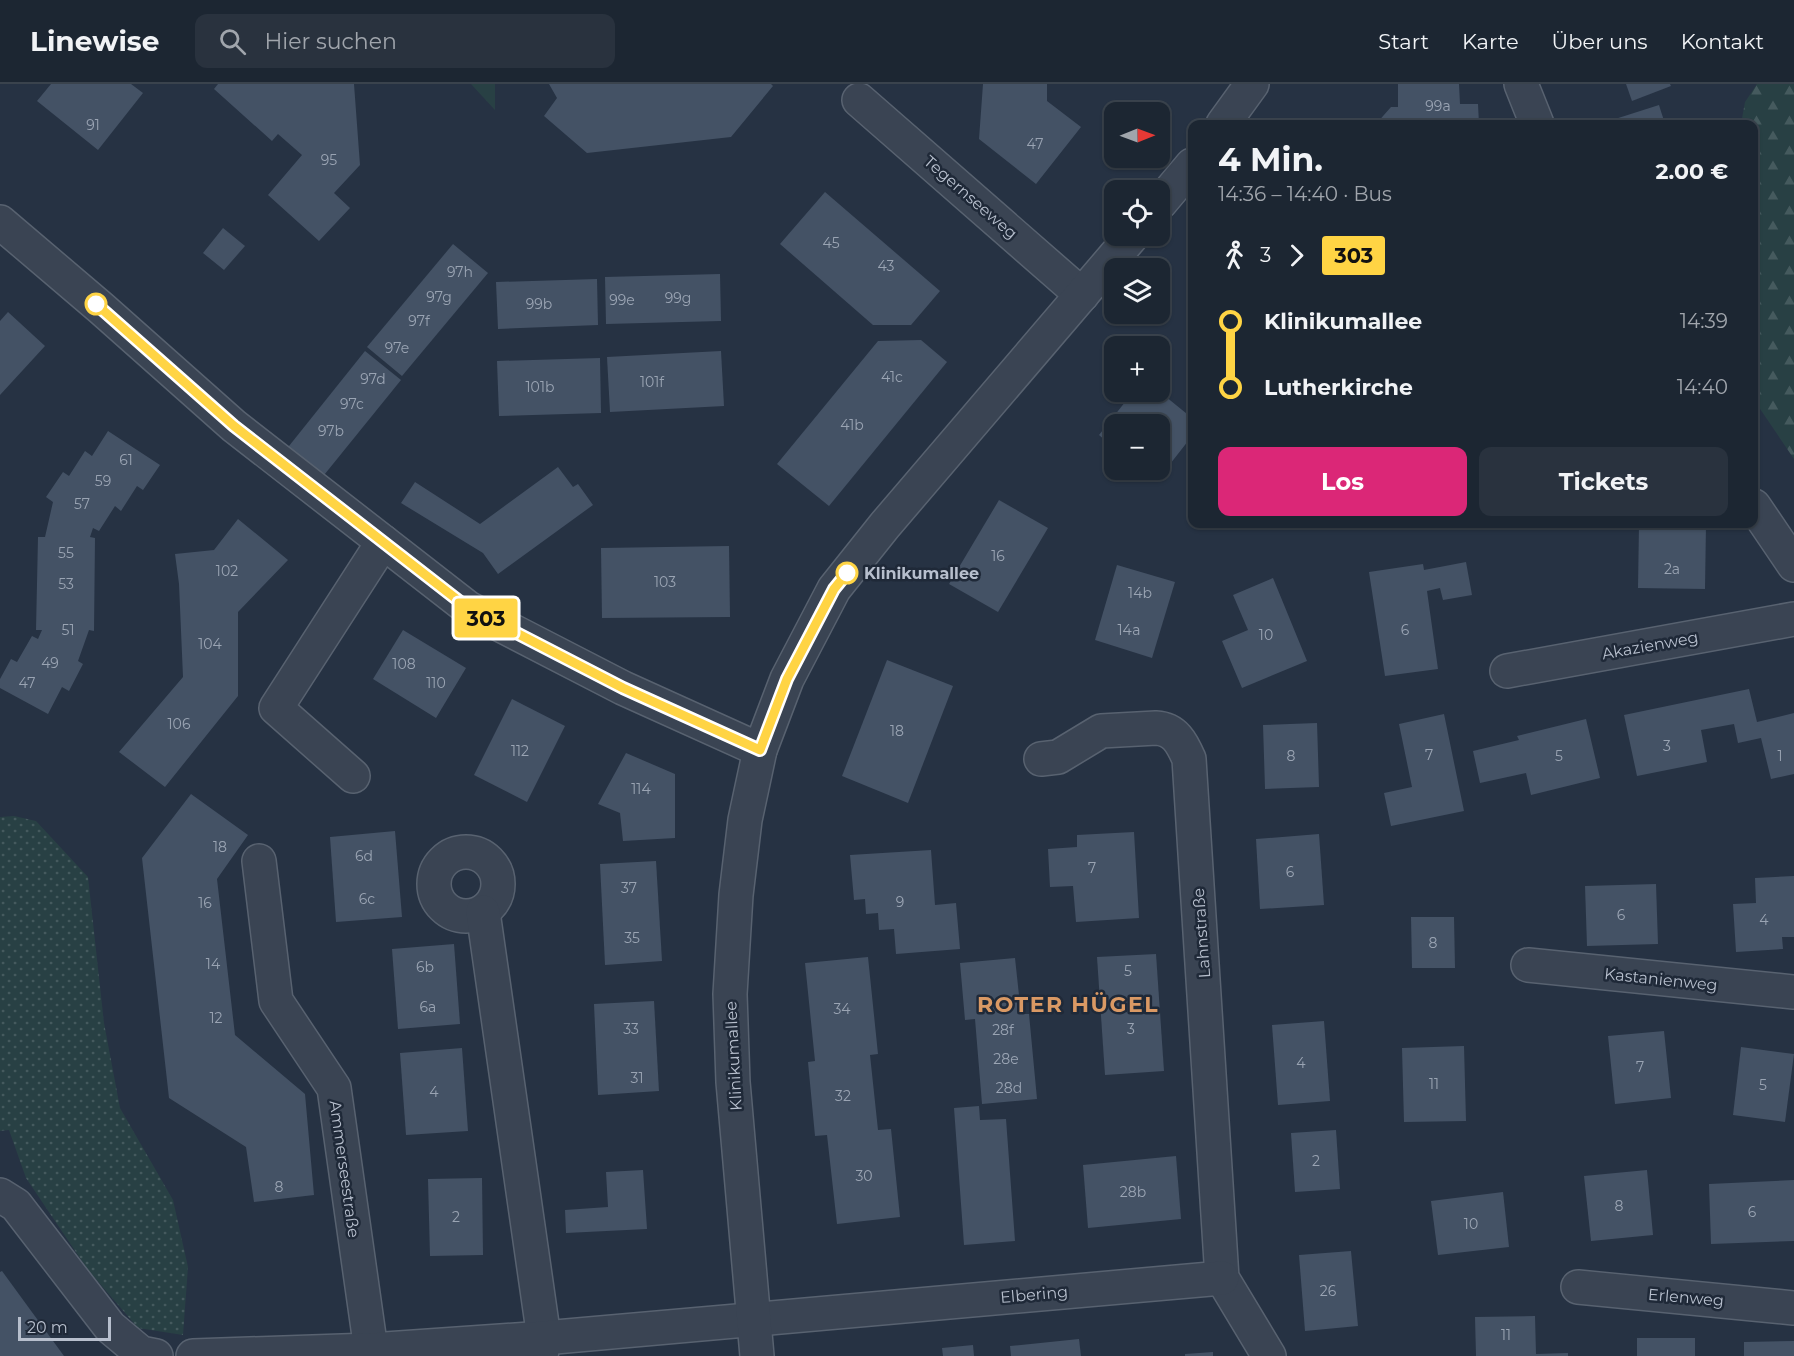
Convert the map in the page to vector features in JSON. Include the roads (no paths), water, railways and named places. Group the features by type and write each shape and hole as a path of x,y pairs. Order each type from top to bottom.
{"street":[{"path":"1226,120 1252,84"},
{"path":"1521,84 1535,120"},
{"name":"Tegernseeweg","path":"859,100 1082,295"},
{"path":"1170,191 1188,170"},
{"path":"0,222 234,426 468,608 623,688 760,750"},
{"name":"Klinikumallee","path":"758,1356 733,1082 730,994 736,895 745,820 760,750 787,679 834,589 885,525 1124,246"},
{"path":"1758,512 1791,557"},
{"path":"353,776 276,708 383,542"},
{"name":"Akazienweg","path":"1507,671 1794,619"},
{"name":"Lahnstraße","path":"1041,759 1058,757 1101,731 1156,728 1175,734 1189,759 1222,1278"},
{"name":"Ammerseestraße","path":"259,861 276,1001 334,1088 371,1353"},
{"path":"483,912 542,1347"},
{"name":"Kastanienweg","path":"1528,965 1794,992"},
{"path":"0,1195 16,1205 110,1327 141,1353 156,1356"},
{"path":"1222,1278 1269,1356"},
{"name":"Elbering","path":"755,1319 1222,1278"},
{"name":"Erlenweg","path":"1578,1287 1794,1308"},
{"path":"193,1356 542,1347 755,1319"}],"place":[{"name":"Klinikumallee","path":"847,573"}],"district":[{"name":"ROTER HÜGEL","path":"1068,1004"}]}
